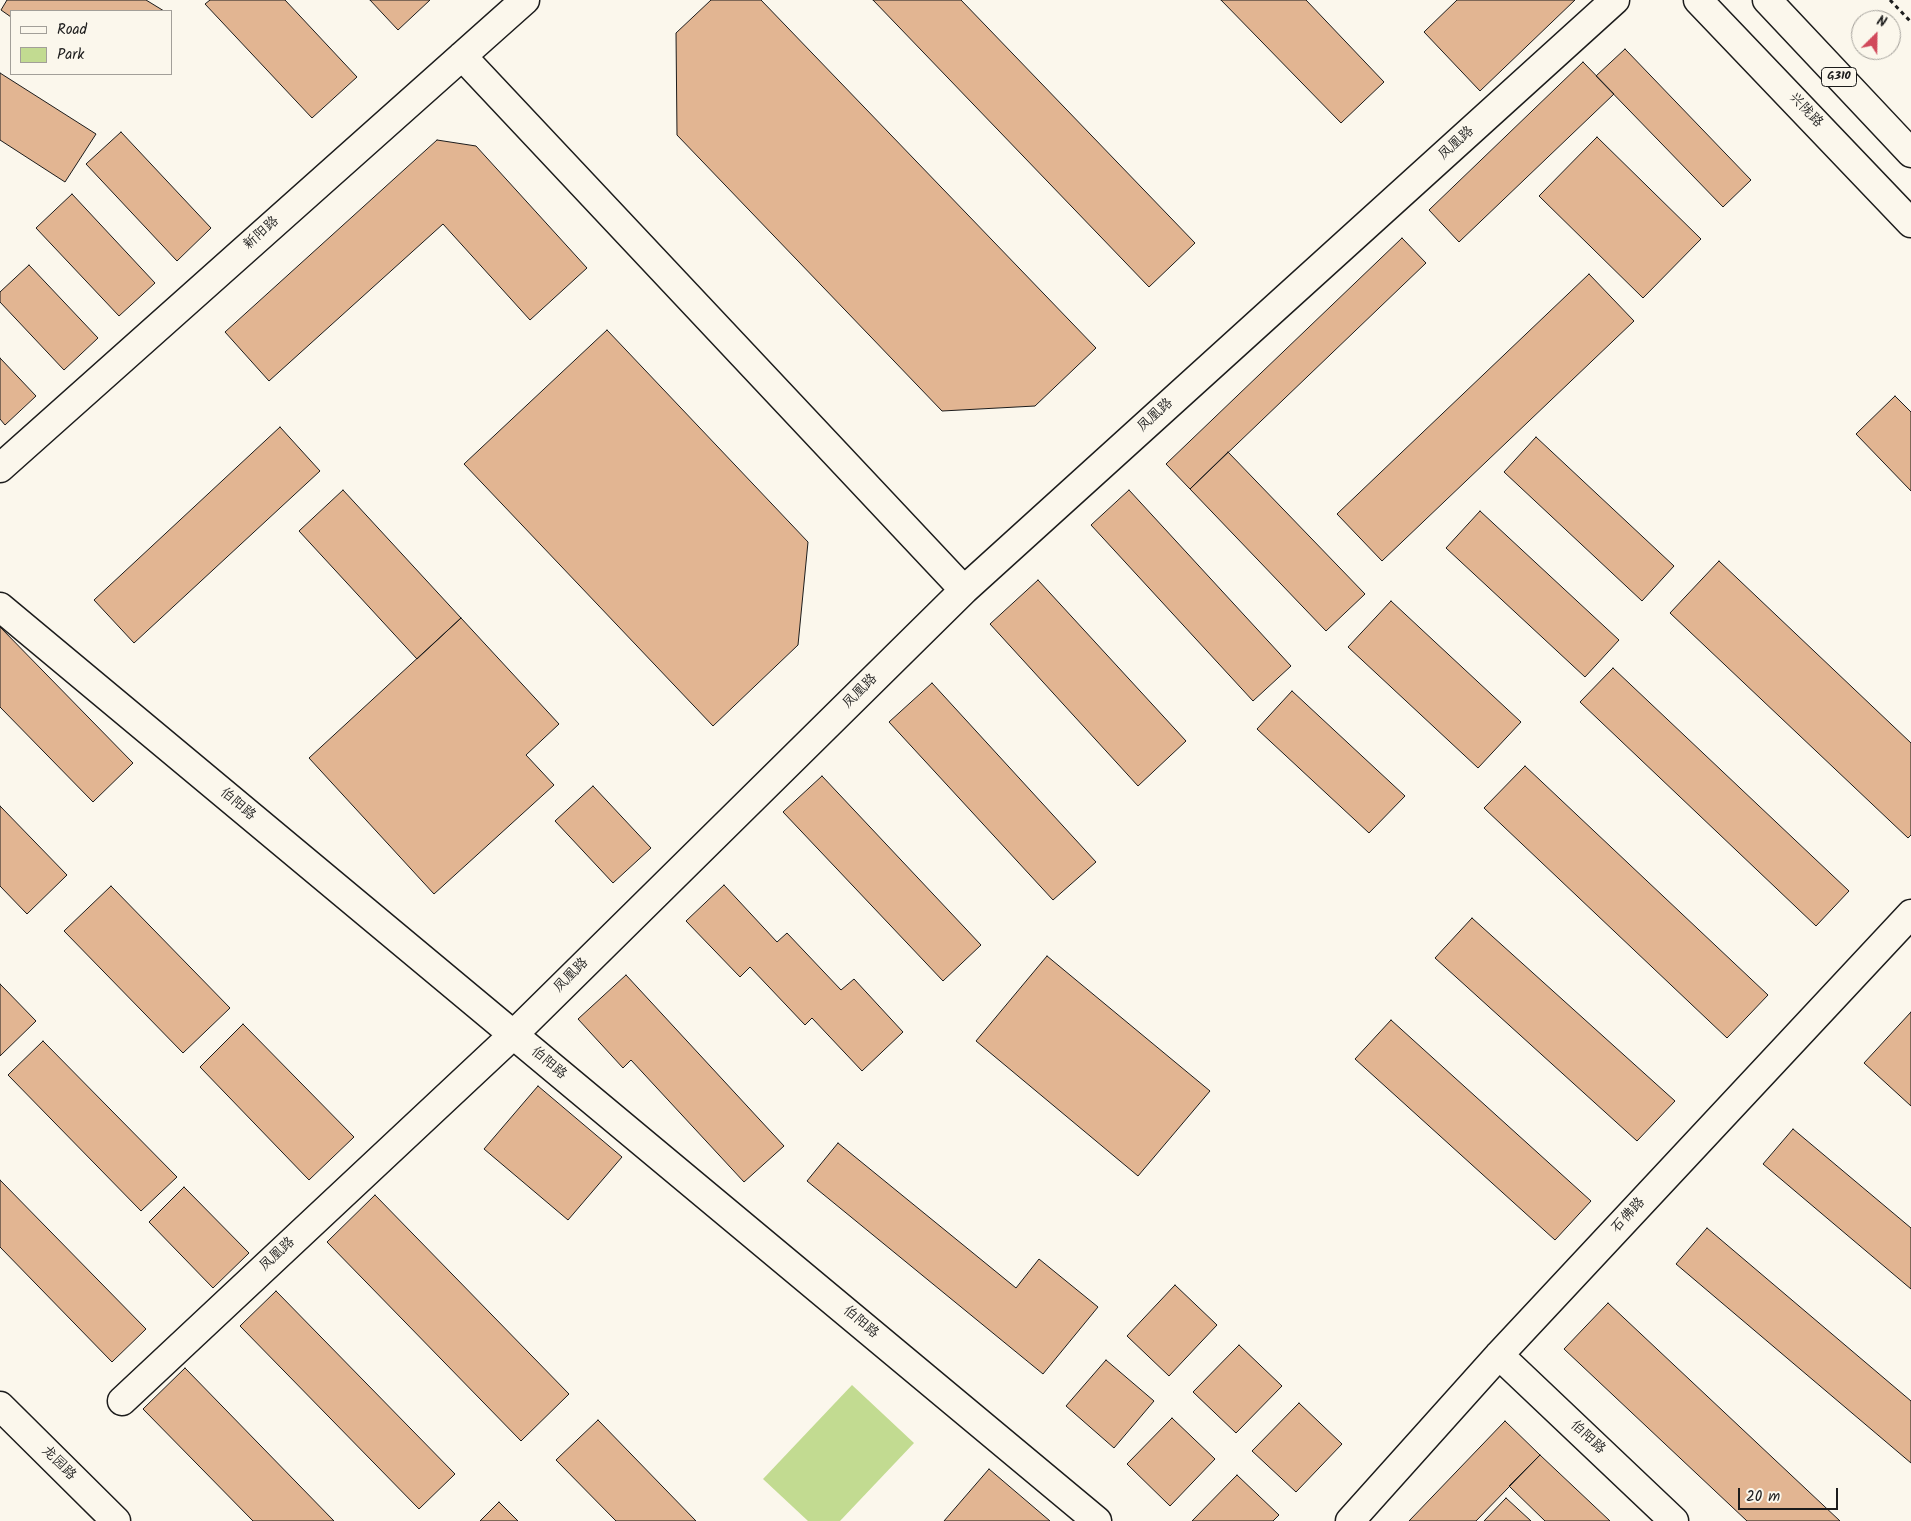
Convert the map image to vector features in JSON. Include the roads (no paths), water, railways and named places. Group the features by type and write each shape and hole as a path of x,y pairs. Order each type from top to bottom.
{"main road":[{"name":"新阳路","path":"0,468 525,0"},
{"name":"凤凰路","path":"122,1401 513,1035 964,590 1615,0"},
{"name":"兴陇路","path":"1698,0 1911,223"},
{"name":"G310","path":"1767,0 1911,153"},
{"path":"462,56 964,590"},
{"name":"伯阳路","path":"0,607 1097,1521"},
{"name":"石佛路","path":"1350,1521 1499,1356 1911,914"},
{"name":"伯阳路","path":"1499,1356 1674,1521"},
{"name":"龙园路","path":"0,1406 116,1521"}]}
